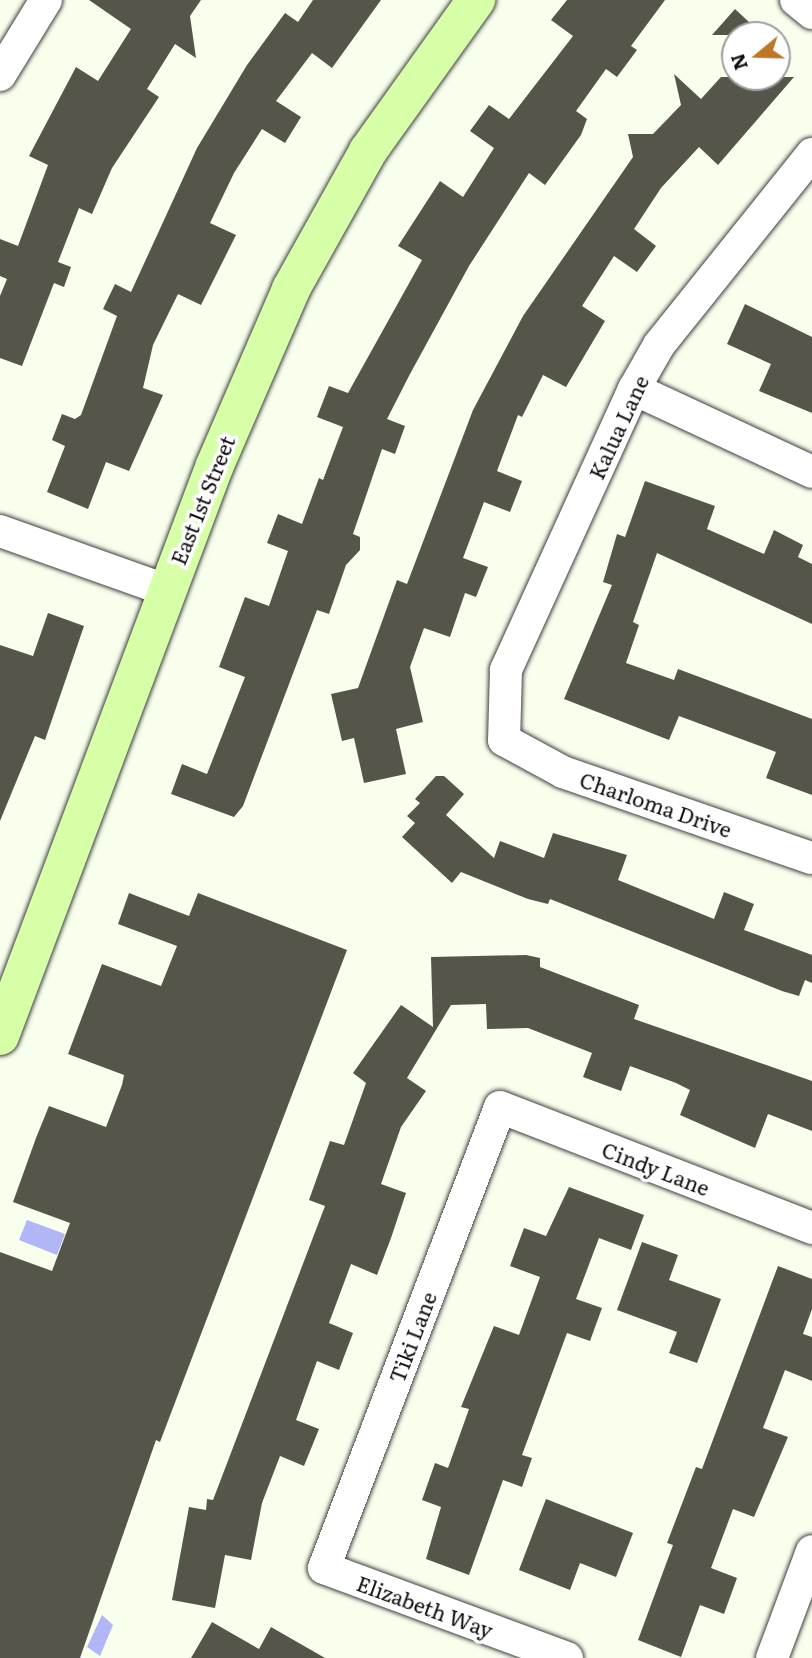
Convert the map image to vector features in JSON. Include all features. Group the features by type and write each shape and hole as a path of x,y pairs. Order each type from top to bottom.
{"main road":[{"name":"East 1st Street","path":"0,1035 166,590 297,277 368,151 476,0"}],"street":[{"path":"0,75 46,0"},
{"path":"796,0 812,13"},
{"name":"Kalua Lane","path":"504,740 506,670 634,389 659,345 812,155"},
{"path":"634,389 812,472"},
{"path":"0,531 166,590"},
{"name":"Charloma Drive","path":"504,740 563,772 812,858"},
{"name":"Cindy Lane","path":"500,1107 812,1228"},
{"name":"Tiki Lane","path":"324,1568 500,1107"},
{"path":"772,1658 812,1551"},
{"name":"Elizabeth Way","path":"324,1568 566,1658"}],"water":[{"path":"27,1220 65,1234 57,1255 19,1240"},
{"path":"102,1615 113,1625 100,1656 87,1647"}],"building":[{"path":"89,0 201,0 190,16 196,58 175,44 147,89 159,97 112,168 92,214 79,208 58,262 71,267 64,287 54,283 22,366 0,358 0,296 7,279 0,276 0,239 18,246 48,165 29,156 76,67 98,81 131,29"},
{"path":"313,0 381,0 332,68 312,53 276,101 301,117 285,143 262,129 234,173 210,223 236,235 201,305 178,294 153,345 143,388 163,395 129,471 106,462 88,509 47,492 65,446 52,440 62,414 75,419 81,415 117,316 103,309 115,284 131,292 197,148 247,65 285,13 298,22"},
{"path":"567,0 665,0 631,46 637,50 617,77 606,69 576,111 587,119 581,135 545,185 529,173 469,266 410,374 387,419 405,426 395,454 382,449 353,534 360,537 360,550 346,565 329,614 317,610 243,806 234,817 171,794 182,764 207,774 245,677 219,667 245,597 269,606 288,551 267,543 278,514 302,524 319,478 323,480 343,427 317,417 329,386 348,393 422,260 398,246 440,181 463,197 494,148 470,131 489,105 509,119 573,36 551,20"},
{"path":"735,9 748,21 724,21"},
{"path":"721,25 721,35 712,35"},
{"path":"674,74 701,99 721,77 721,91 782,91 718,165 699,147 661,188 634,229 656,246 637,272 614,256 582,306 605,321 566,387 543,375 522,417 518,415 497,471 522,481 510,512 484,502 463,558 488,567 476,597 465,593 450,637 424,628 410,667 423,722 396,729 406,774 364,783 354,738 342,741 331,694 358,688 397,580 407,584 473,410 523,316 633,157 628,134 653,134 681,105"},
{"path":"745,304 812,337 812,413 759,391 771,364 727,344"},
{"path":"645,481 715,506 707,529 764,554 774,530 803,545 798,557 812,564 812,624 657,553 633,622 639,625 626,663 674,680 678,669 812,719 812,795 766,778 776,752 679,716 669,740 564,699 612,585 603,582 617,534 625,537"},
{"path":"48,613 84,626 45,740 35,736 0,821 0,645 33,656"},
{"path":"436,776 444,776 464,794 446,815 494,858 500,841 544,858 553,833 627,855 618,880 714,919 724,892 754,904 744,930 812,955 812,983 805,980 799,996 550,899 548,904 528,899 461,872 452,883 402,837 415,823 407,816 420,803 415,799"},
{"path":"129,893 189,916 198,893 347,950 160,1442 156,1440 80,1658 0,1658 0,1252 52,1271 70,1223 13,1202 36,1138 49,1106 106,1127 122,1085 124,1075 68,1054 102,964 161,986 177,946 118,924"},
{"path":"526,955 540,958 540,967 639,1005 634,1019 812,1081 812,1131 768,1114 755,1148 680,1115 690,1090 676,1083 630,1066 621,1091 583,1077 592,1053 528,1028 487,1029 486,1004 451,1005 407,1078 426,1091 401,1127 381,1184 406,1193 391,1238 377,1275 351,1264 329,1323 353,1333 339,1370 317,1361 296,1420 319,1429 304,1466 280,1456 262,1503 251,1560 225,1555 215,1608 172,1600 189,1507 206,1510 207,1499 213,1500 325,1206 309,1200 330,1141 344,1145 366,1083 353,1073 401,1005 433,1027 431,957"},
{"path":"569,1187 644,1215 631,1250 599,1238 576,1299 602,1308 590,1341 567,1333 522,1455 532,1458 522,1487 503,1480 469,1575 426,1559 441,1507 422,1500 435,1463 448,1468 469,1409 461,1407 494,1326 519,1335 540,1277 510,1266 524,1228 546,1236"},
{"path":"642,1242 678,1255 669,1280 721,1299 697,1363 669,1353 677,1332 617,1310"},
{"path":"778,1266 812,1279 812,1309 803,1334 812,1337 812,1381 785,1370 763,1428 788,1437 754,1517 733,1509 711,1568 737,1578 724,1614 700,1605 681,1657 638,1640 673,1545 667,1543 696,1467 702,1469"},
{"path":"546,1499 633,1533 616,1577 580,1563 570,1590 519,1570"},
{"path":"212,1622 259,1649 271,1627 325,1658 191,1658"}]}
